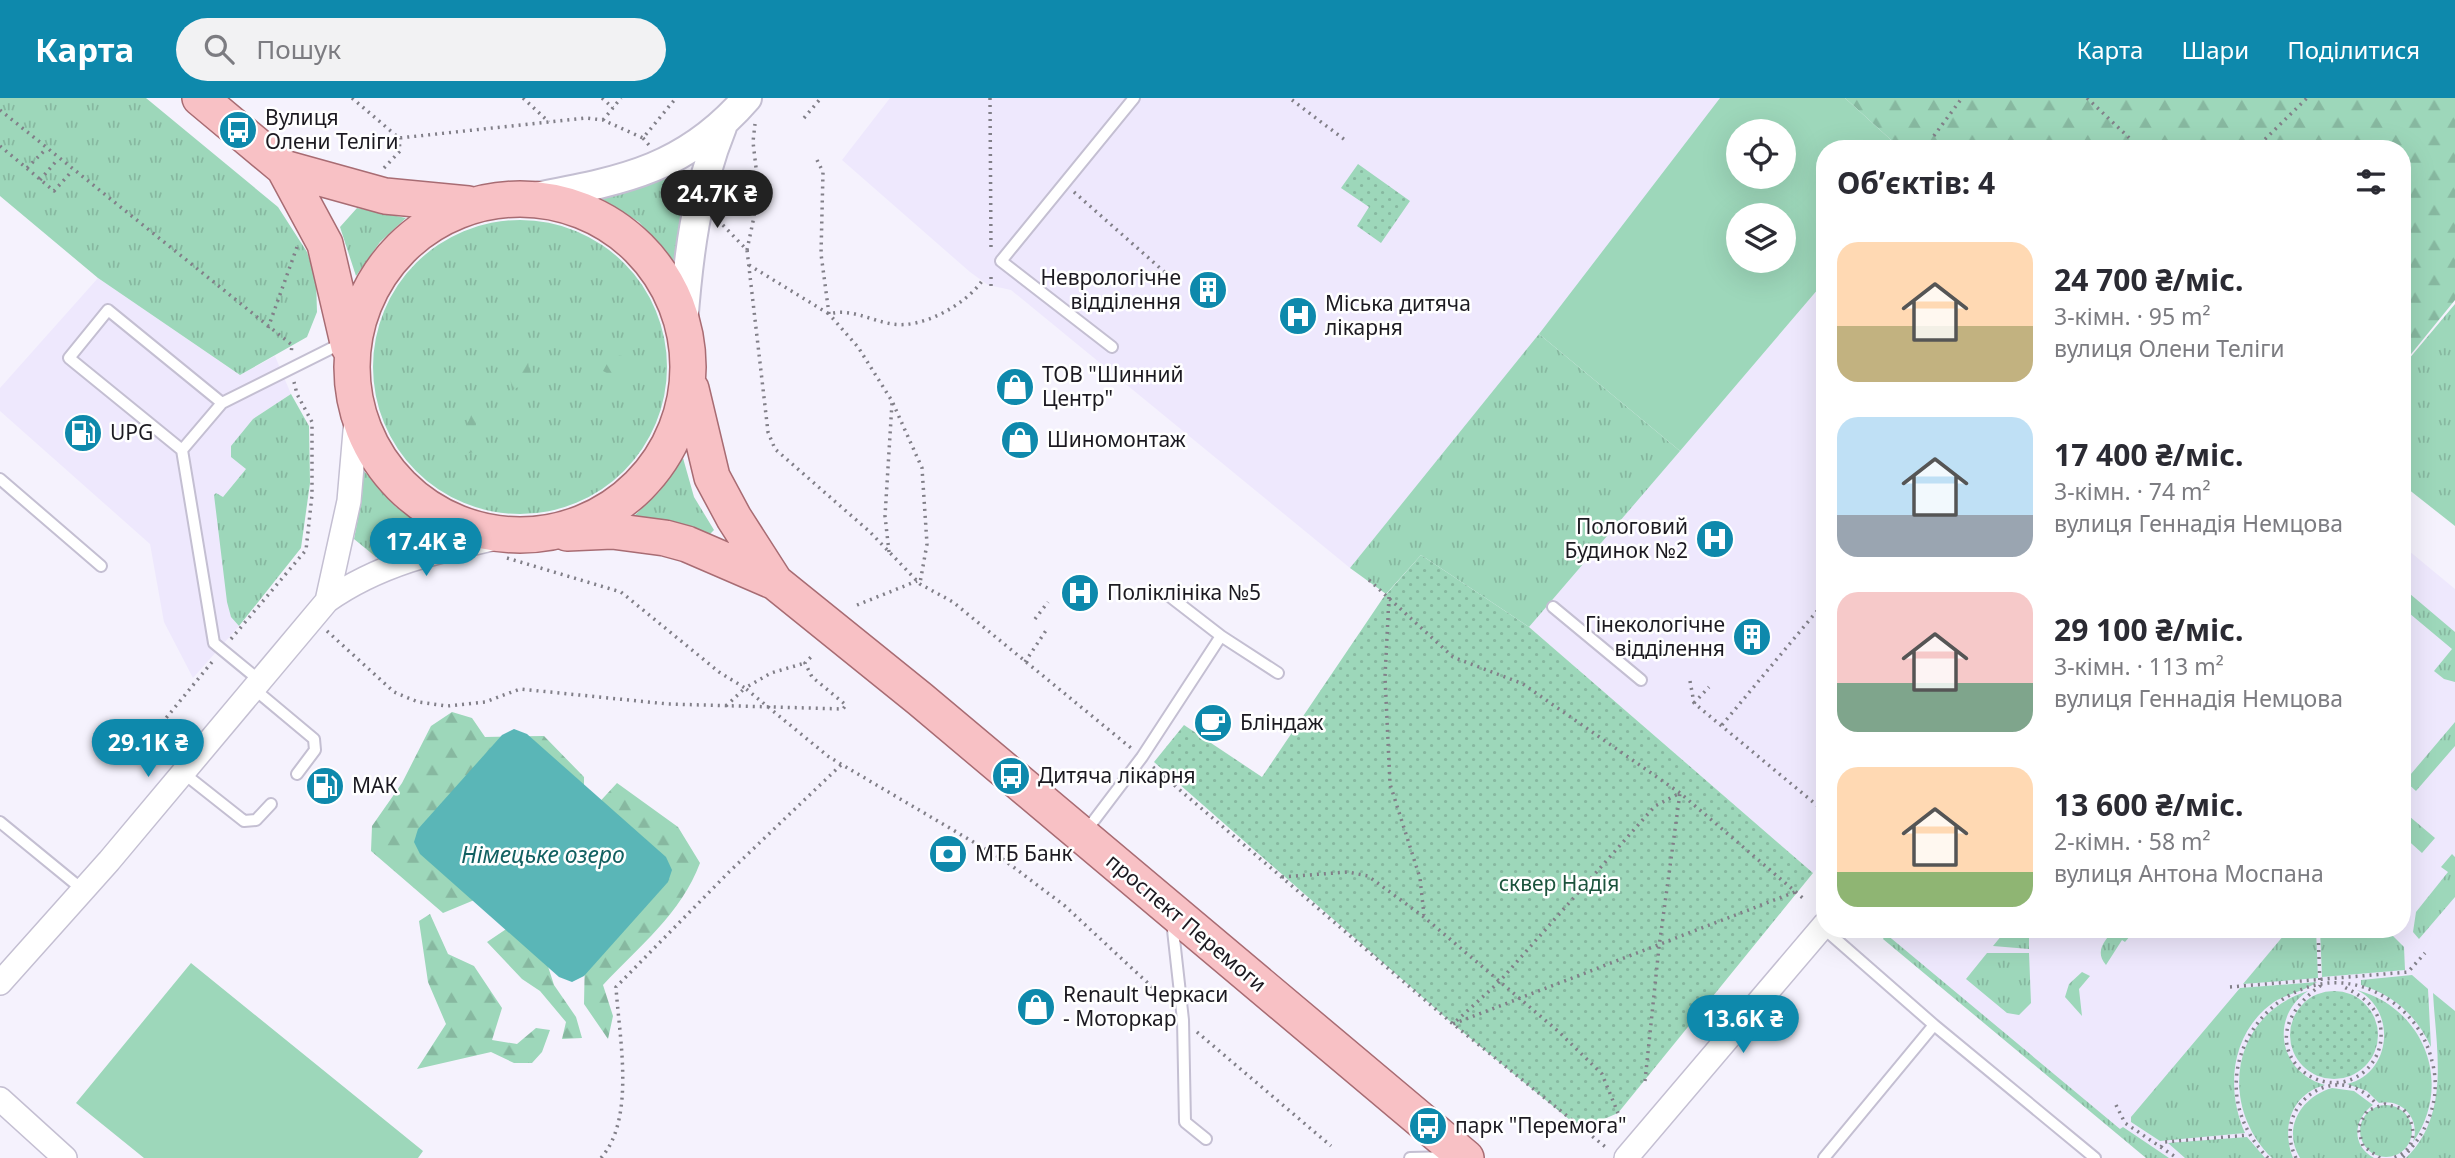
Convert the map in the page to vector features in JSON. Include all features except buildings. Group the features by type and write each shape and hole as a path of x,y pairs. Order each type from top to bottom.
{"main road":[{"path":"206,100 284,168 325,244 350,351"},
{"path":"284,168 385,196 479,204 526,199 573,208 616,229 651,261 665,281 683,325 688,373 680,420 658,463 610,512 567,533"},
{"path":"350,351 360,314 389,262 414,236 434,223 479,204"},
{"name":"проспект Перемоги","path":"350,351 357,408 370,442 389,472 424,505 508,545 567,533 612,531 664,538 687,544 775,582 1465,1157"},
{"name":"проспект Перемоги","path":"688,373 712,477 734,518 775,582"}],"street":[{"path":"526,199 600,184 668,162 752,110"},
{"path":"683,325 690,246 699,195 722,127"},
{"path":"320,609 347,511 357,408"},
{"path":"0,983 83,890 320,609 350,585 383,569 508,545"},
{"path":"1619,1154 1816,934"},
{"path":"0,1099 65,1158"}],"lane":[{"path":"1112,347 1002,261 1133,98"},
{"path":"222,403 108,310 69,358 182,450 214,643 314,739 315,750 297,774"},
{"path":"182,450 222,403 291,367 350,351"},
{"path":"2,486 101,566"},
{"path":"1168,595 1222,636 1278,673"},
{"path":"1553,607 1641,680"},
{"path":"1083,836 1142,757 1222,636"},
{"path":"182,772 244,821 256,820 271,804"},
{"path":"0,822 83,890"},
{"path":"1171,912 1183,1020 1185,1122 1206,1139"},
{"path":"1838,938 1934,1025 2095,1158"},
{"path":"1824,1158 1934,1025"},
{"path":"1410,1158 1465,1157"}],"path":[{"path":"523,98 549,122"},
{"path":"602,98 613,108"},
{"path":"603,120 621,98"},
{"path":"643,138 676,98"},
{"path":"804,118 821,98"},
{"path":"990,98 992,257"},
{"path":"1932,140 1962,98"},
{"path":"2087,98 2131,140"},
{"path":"2265,140 2293,115 2306,98"},
{"path":"355,99 399,138 549,122 603,120 643,138 668,162"},
{"path":"1292,100 1345,140"},
{"path":"0,110 72,171 292,345 291,367 297,394 312,422 312,495 306,550 153,734"},
{"path":"752,110 759,192 747,250 768,432 775,449 870,532 918,582 953,603 1142,757 1453,1024 1619,1154"},
{"path":"379,172 398,156 399,138"},
{"path":"0,146 54,191 72,171"},
{"path":"27,168 46,149"},
{"path":"40,180 58,159"},
{"path":"817,160 823,172 821,254 829,314"},
{"path":"1065,183 1170,276"},
{"path":"699,195 747,250"},
{"path":"268,328 300,239"},
{"path":"749,265 829,314 858,346 892,401 922,468 928,544 918,582"},
{"path":"991,286 992,271"},
{"path":"829,314 844,310 906,325 961,301 982,281"},
{"path":"890,555 885,516 892,401"},
{"path":"508,545 621,592 719,672 745,688 842,764 1004,860 1065,906 1146,979 1183,1020 1331,1146"},
{"path":"1369,580 1452,657 1523,684 1680,793 1804,899"},
{"path":"857,606 918,582"},
{"path":"1389,597 1385,677 1390,784 1420,878 1424,917"},
{"path":"1035,619 1048,601"},
{"path":"320,609 394,692 418,702 447,706 485,702 520,689 668,704 841,710 846,705 813,677 805,663"},
{"path":"1722,726 1816,612"},
{"path":"1025,663 1047,629"},
{"path":"726,706 745,688 771,673 805,663 811,657"},
{"path":"1690,681 1694,704 1816,804"},
{"path":"1694,704 1709,687"},
{"path":"601,1158 611,1146 623,1100 616,987 729,872 842,764"},
{"path":"1645,1081 1659,947 1680,793"},
{"path":"1453,1024 1499,982 1655,806 1680,793"},
{"path":"1282,877 1348,872 1368,876 1424,917 1601,1074 1618,1113"},
{"path":"1453,1024 1659,947 1795,891"},
{"path":"2318,938 2320,986 2291,1013 2287,1024 2287,1046 2298,1067 2317,1080 2355,1088 2377,1105 2394,1105 2403,1109 2413,1125 2411,1144 2405,1152 2392,1158"},
{"path":"2230,987 2409,972 2424,953"},
{"path":"2296,1158 2290,1134 2295,1111 2310,1094 2351,1079 2370,1066 2381,1046 2380,1023 2370,1003 2337,984"},
{"path":"2268,1158 2249,1135 2236,1100 2237,1065 2242,1048 2255,1026 2272,1007 2303,990 2337,984 2371,991 2401,1009 2423,1036 2430,1052 2434,1068 2434,1103 2421,1136 2402,1158"},
{"path":"2116,1105 2122,1120 2177,1158"},
{"path":"2377,1105 2361,1119 2359,1138 2369,1153 2380,1158"},
{"path":"2161,1147 2164,1142 2249,1135"}],"shaded area":[{"name":"Міська дитяча лікарня","path":"890,98 1722,98 1630,223 1350,568 1011,290 988,285 970,272 842,160"},
{"path":"98,278 240,375 275,356 291,394 253,419 246,469 223,497 231,617 239,626 193,678 164,622 150,544 0,411 0,388"},
{"name":"Пологовий Будинок №2","path":"1816,292 1816,870 1813,873 1529,627"},
{"path":"2411,553 2455,589 2455,1158 2146,1158 1883,939 2411,938"}],"green space":[{"path":"0,98 146,98 278,207 307,252 316,279 317,312 307,337 240,375 98,278 0,196"},
{"path":"1720,98 1845,98 1891,140 1816,140 1816,292 1680,451 1539,334"},
{"path":"1845,98 2455,98 2455,300 2411,354 2411,140 1891,140"},
{"path":"1358,164 1410,201 1381,243 1357,226 1369,207 1341,188"},
{"path":"672,174 681,184 679,188 686,194 680,217 676,264 639,222 597,196"},
{"path":"357,208 406,218 380,242 356,276 340,227"},
{"path":"520,220 549,223 576,231 602,245 624,263 642,285 656,311 664,338 667,367 664,396 656,423 642,449 624,471 602,489 576,503 549,511 520,514 491,511 464,503 438,489 416,471 398,449 384,423 376,396 373,367 376,338 384,311 398,285 416,263 438,245 464,231 491,223"},
{"path":"2455,304 2455,526 2411,491 2411,356"},
{"path":"1539,334 1680,451 1529,627 1421,555 1386,594 1350,568"},
{"path":"613,353 632,359 629,370 616,378 603,371"},
{"path":"527,354 531,384 512,389 510,378 505,372"},
{"path":"291,394 309,426 310,483 301,548 239,626 231,617 227,602 214,495 216,493 223,497 246,469 231,457 231,446 253,419"},
{"path":"472,413 479,415 472,437 479,446 490,448 492,455 489,459 479,451 465,454 456,450 458,440"},
{"path":"683,458 694,497 714,530 708,536 634,516 659,492"},
{"path":"363,470 396,507 442,537 376,557 354,539 362,497"},
{"name":"сквер Надія","path":"1421,555 1529,627 1813,873 1618,1113 1581,1129 1453,1024 1154,762 1184,725 1262,777 1383,598"},
{"path":"2411,595 2455,632 2455,682 2444,679 2434,671 2452,649 2411,615"},
{"path":"452,712 472,718 485,737 544,736 584,777 584,797 484,896 443,913 371,851 372,826 402,783 431,726"},
{"path":"2455,722 2455,746 2416,791 2411,786 2411,774"},
{"path":"617,783 678,827 700,863 682,898 670,914 603,985 613,1016 608,1039 584,1004 585,954 594,808"},
{"path":"2411,818 2435,838 2422,853 2411,843"},
{"path":"2452,854 2455,857 2455,897 2419,939 2413,932 2416,912 2448,872 2441,867"},
{"path":"430,914 448,954 474,966 502,1008 492,1040 517,1044 536,1028 550,1030 542,1052 532,1063 514,1063 491,1052 417,1069 446,1024 428,982 419,921"},
{"path":"518,921 544,954 554,985 576,1017 582,1038 562,1039 566,1022 540,991 522,979 487,942"},
{"path":"1891,938 2120,1129 2123,1127 2169,1158 2146,1158 1883,939"},
{"path":"2000,938 2029,938 2029,949 1993,946"},
{"path":"2108,938 2128,938 2125,942 2122,940 2106,965 2101,955"},
{"path":"2281,938 2316,938 2318,978 2243,984"},
{"path":"2320,938 2395,938 2404,947 2405,970 2322,977"},
{"path":"1987,953 2029,953 2031,1003 2019,1015 2007,1013 1966,979"},
{"path":"191,963 423,1151 418,1158 144,1158 76,1103"},
{"path":"2082,972 2090,976 2079,989 2082,1016 2065,997 2069,984"},
{"path":"2412,975 2428,989 2431,1047 2419,1026 2403,1008 2384,995 2361,985 2361,980"},
{"path":"2317,982 2274,1002 2260,1014 2241,1045 2234,1080 2235,1098 2245,1133 2160,1141 2131,1122 2131,1117 2240,988"},
{"path":"2357,990 2380,999 2400,1013 2415,1031 2426,1051 2431,1073 2431,1096 2425,1120 2413,1142 2414,1126 2408,1112 2395,1104 2379,1103 2367,1091 2347,1084 2362,1078 2373,1067 2384,1040 2379,1012 2370,999"},
{"path":"2308,991 2295,1002 2287,1015 2285,1044 2289,1057 2298,1069 2310,1079 2325,1085 2304,1096 2292,1114 2288,1135 2293,1158 2272,1158 2255,1137 2244,1113 2239,1088 2241,1064 2249,1040 2262,1020 2282,1003"},
{"path":"2334,991 2359,998 2371,1010 2378,1035 2371,1060 2359,1072 2334,1079 2309,1072 2297,1060 2290,1035 2297,1010 2309,998"},
{"path":"2433,993 2455,1011 2455,1158 2406,1158 2420,1141 2430,1122 2435,1101 2438,1058"},
{"path":"2332,1088 2354,1091 2373,1105 2361,1118 2357,1132 2361,1147 2374,1158 2300,1158 2293,1136 2298,1115 2311,1099"},
{"path":"2386,1105 2396,1107 2404,1113 2410,1121 2410,1141 2404,1149 2396,1155 2386,1157 2376,1155 2368,1149 2362,1141 2360,1131 2362,1121 2368,1113 2376,1107"},
{"path":"2247,1137 2265,1158 2185,1158 2168,1143"}],"water":[{"name":"Німецьке озеро","path":"514,729 527,734 666,857 672,870 668,882 584,976 572,982 559,977 420,854 414,842 418,829 502,735"}],"place":[{"name":"Вулиця Олени Теліги","path":"238,130"},
{"name":"Неврологічне відділення","path":"1208,290"},
{"name":"Міська дитяча лікарня","path":"1298,316"},
{"name":"ТОВ \"Шинний Центр\"","path":"1015,387"},
{"name":"UPG","path":"83,433"},
{"name":"Шиномонтаж","path":"1020,440"},
{"name":"Пологовий Будинок №2","path":"1715,539"},
{"name":"Поліклініка №5","path":"1080,593"},
{"name":"Гінекологічне відділення","path":"1752,637"},
{"name":"Бліндаж","path":"1213,723"},
{"name":"Дитяча лікарня","path":"1011,776"},
{"name":"МАК","path":"325,786"},
{"name":"МТБ Банк","path":"948,854"},
{"name":"Renault Черкаси - Моторкар","path":"1036,1007"},
{"name":"парк \"Перемога\"","path":"1428,1126"}]}
